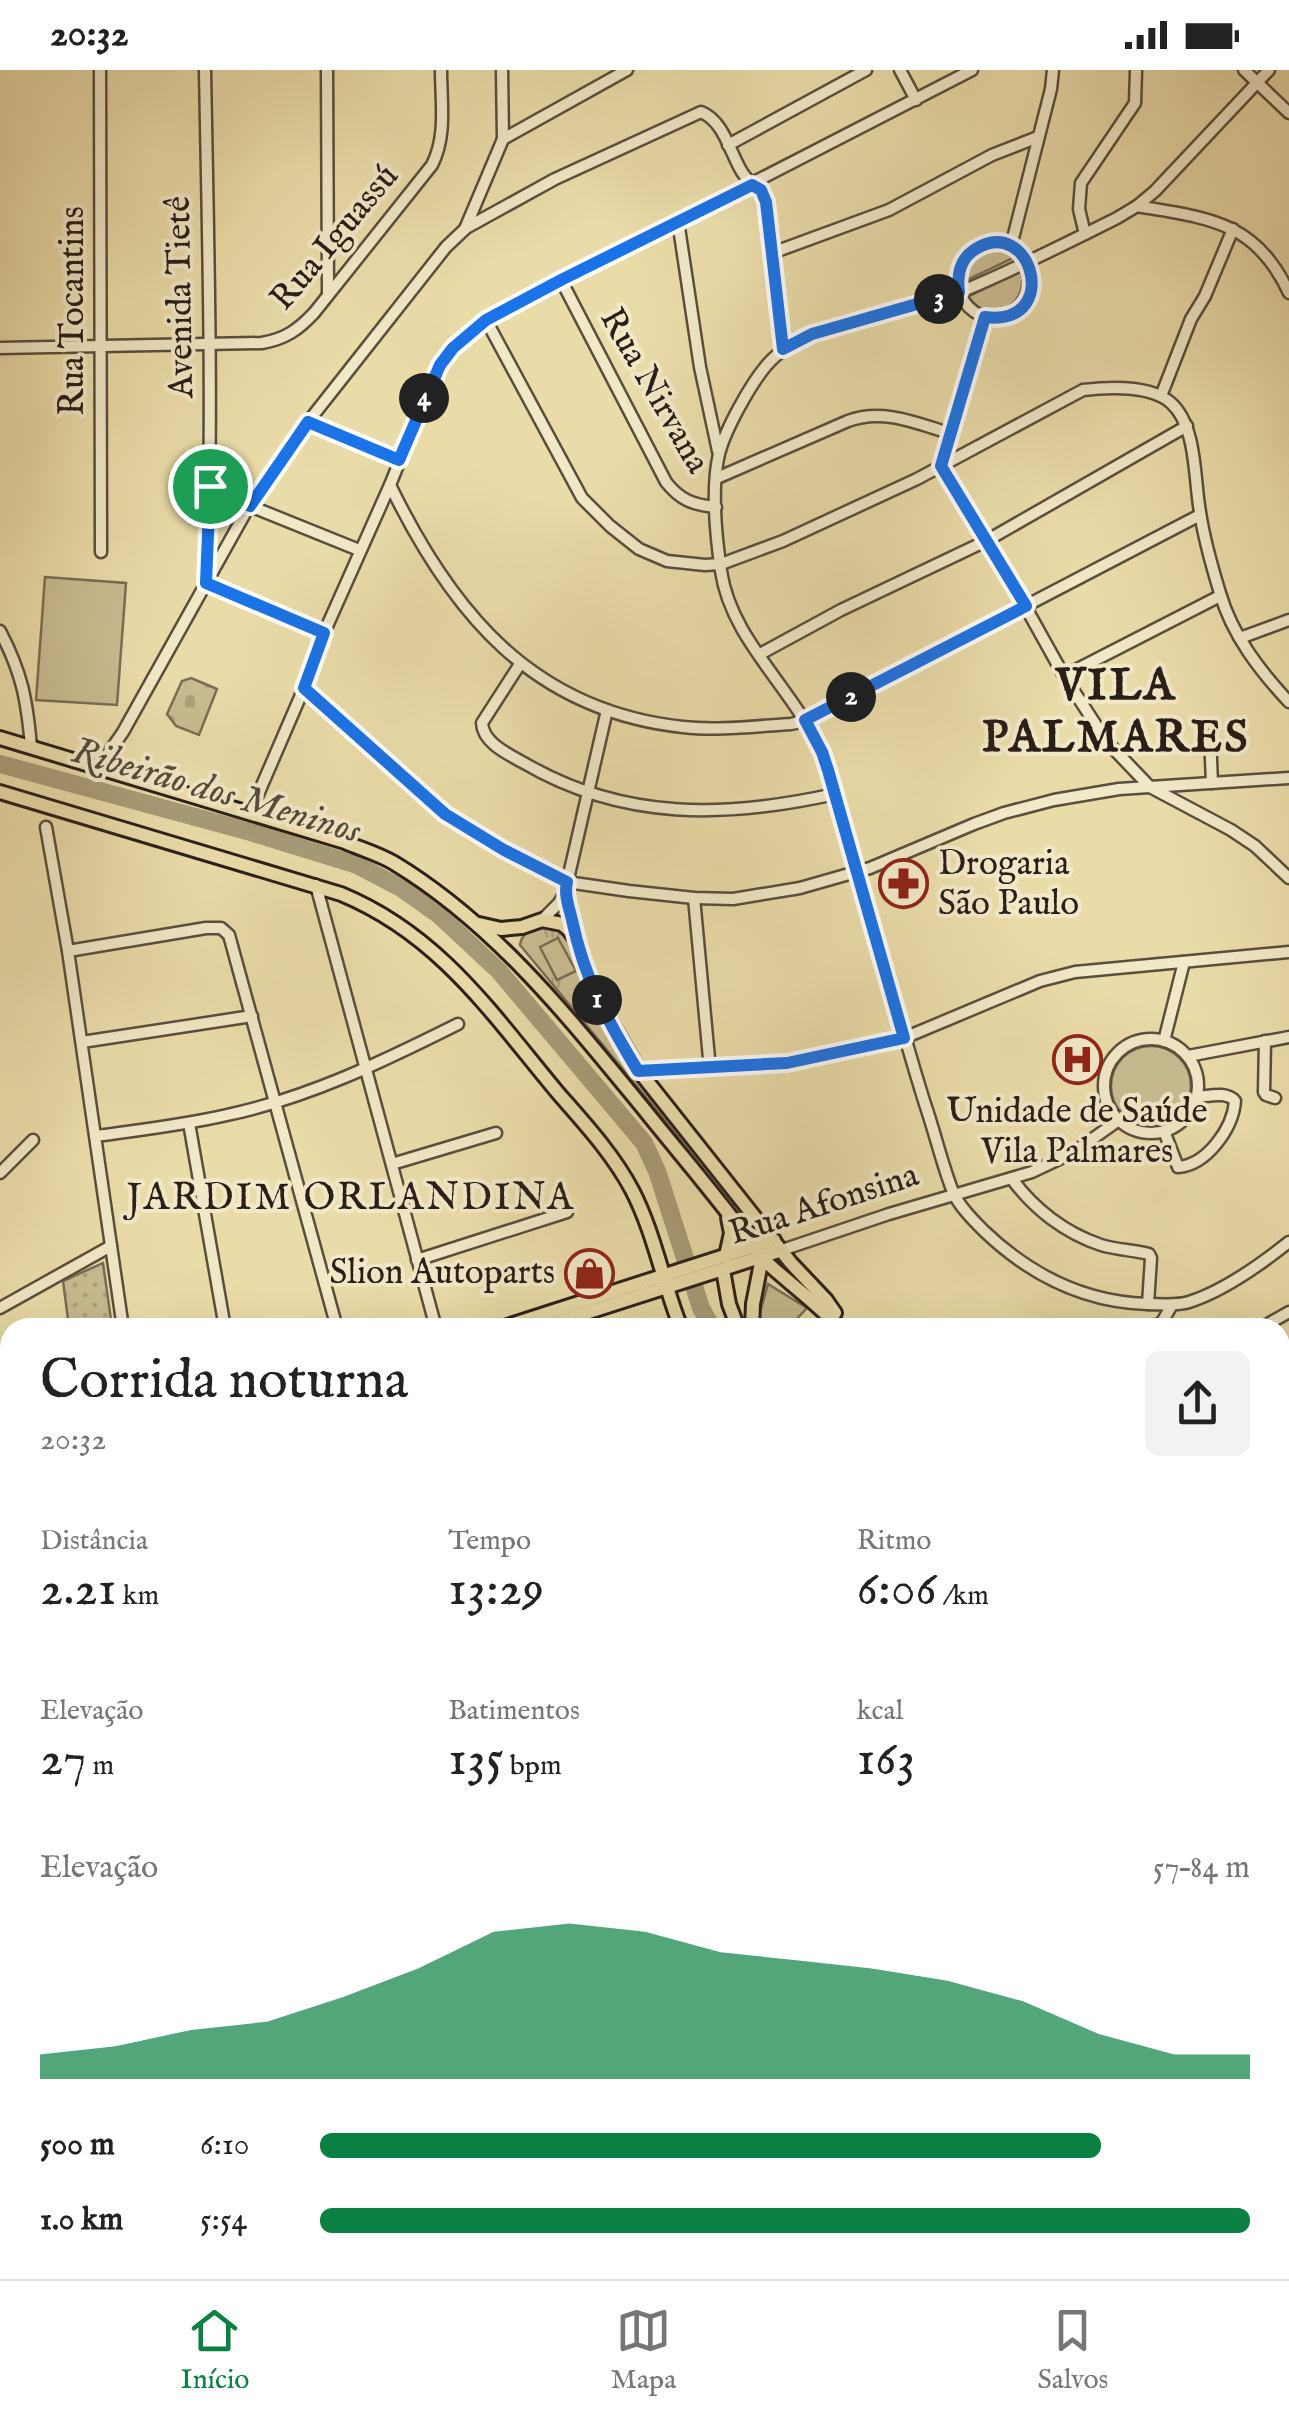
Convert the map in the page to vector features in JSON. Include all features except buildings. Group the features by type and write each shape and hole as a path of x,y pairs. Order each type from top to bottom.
{"main road":[{"path":"0,738 344,842 391,862 476,923 522,967 616,1076 758,1253 832,1318"},
{"path":"0,792 316,885 369,906 432,948 474,991 610,1155 633,1191 670,1280 679,1318"},
{"path":"476,923 501,929 542,920 562,924 576,938 593,991 638,1071 837,1318"},
{"path":"522,927 514,947 522,967"},
{"path":"726,1210 731,1233 725,1292 734,1318"},
{"name":"Rua Afonsina","path":"535,1318 778,1245"},
{"path":"752,1318 758,1253"},
{"name":"Rua Afonsina","path":"566,1318 670,1280"}],"street":[{"name":"Rua Tocantins","path":"100,70 101,552"},
{"name":"Avenida Tietê","path":"205,70 210,345 206,583"},
{"path":"328,70 328,295"},
{"name":"Rua Iguassú","path":"0,348 262,343 288,336 328,295 438,155 442,130 441,70"},
{"path":"465,229 503,139 502,70"},
{"path":"503,139 628,70"},
{"path":"728,145 866,70"},
{"path":"900,70 916,100"},
{"path":"250,813 359,550 440,365 453,348 486,320 972,70"},
{"path":"1011,246 1053,70"},
{"path":"1085,234 1079,209 1081,184 1135,103 1136,70"},
{"path":"1244,70 1289,113"},
{"path":"718,456 752,387 783,349 812,334 959,292 1137,206 1269,70"},
{"path":"98,768 123,732 250,506 308,422 465,229 555,179 701,112 712,118 742,174 764,195 783,349"},
{"path":"772,253 889,210 992,155 1038,137"},
{"path":"1137,206 1233,228 1262,251 1289,293"},
{"path":"678,221 718,456 716,507 724,586 744,632 805,720 822,752 904,1038 954,1194 1003,1249 1036,1272 1072,1290 1097,1297 1148,1304 1187,1303 1224,1285 1289,1242"},
{"path":"1161,396 1233,228"},
{"path":"990,244 1011,246 1027,261 1033,278 1032,290 1019,310 1009,316 985,317 964,303 957,278 967,255 977,248 990,244"},
{"name":"Rua Nirvana","path":"561,280 666,482 690,504 716,507"},
{"path":"985,317 941,466 1107,742 1150,788 1231,830 1289,878"},
{"path":"486,320 582,498 639,549 655,558 705,565 720,564 822,524 1083,390 1126,388 1161,396 1171,402 1187,426 1200,514 1220,596 1246,649 1289,702"},
{"path":"717,478 871,414 949,433"},
{"path":"308,422 399,460"},
{"path":"760,654 840,610 986,541 1187,426"},
{"path":"390,485 438,571 479,625 520,664 607,710 693,728 805,720 1200,514"},
{"path":"210,486 359,550"},
{"path":"206,583 324,633"},
{"path":"1064,676 1220,596"},
{"path":"1240,638 1289,620"},
{"path":"0,631 24,688 31,746"},
{"path":"520,664 482,723 482,732 488,740 547,777 586,794 660,809 710,810 794,803 835,794"},
{"path":"304,688 445,814 566,887 694,898 754,896 858,872 1027,806 1119,789 1289,778"},
{"path":"542,920 559,903 566,887 607,710"},
{"path":"1210,736 1212,783"},
{"path":"46,827 122,1318"},
{"path":"316,885 433,1318"},
{"path":"566,887 576,938"},
{"path":"694,898 710,1068"},
{"path":"68,951 188,931 221,928 230,935 334,1318"},
{"path":"638,1071 787,1063 904,1038 1056,976 1289,952"},
{"path":"1164,1040 1184,962"},
{"path":"82,1042 252,1016"},
{"path":"96,1136 230,1115 276,1102 366,1068 458,1024"},
{"path":"1188,1056 1289,1037"},
{"path":"1142,1040 1164,1040 1188,1056 1198,1076 1197,1097 1182,1122 1164,1131 1144,1132 1119,1120 1104,1090 1114,1058 1142,1040"},
{"path":"1265,1041 1264,1092 1275,1098"},
{"path":"1164,1131 1178,1167 1188,1166 1211,1149 1228,1124 1235,1101 1224,1095 1197,1097"},
{"name":"Rua Afonsina","path":"778,1245 1012,1179 1074,1152 1119,1120"},
{"path":"189,1122 223,1318"},
{"path":"392,1164 496,1133"},
{"path":"0,1173 34,1140"},
{"path":"1012,1179 1028,1200 1055,1222 1104,1246 1149,1254 1148,1304"},
{"path":"417,1260 567,1212"},
{"path":"0,1308 111,1246"},
{"path":"1164,1318 1172,1305"}],"green space":[{"path":"992,249 1013,258 959,284 964,262 980,251"},
{"path":"1021,271 1019,294 1005,309 985,311 965,298"},
{"path":"45,577 126,583 117,705 36,700"},
{"path":"191,678 217,689 199,735 176,726 167,714 182,681"},
{"path":"543,925 555,925 567,932 588,997 608,1035 631,1070 764,1238 762,1244 520,945 525,934"},
{"path":"558,938 576,971 557,980 540,947"},
{"path":"1151,1046 1166,1049 1179,1058 1188,1071 1188,1101 1179,1114 1166,1123 1151,1126 1136,1123 1123,1114 1114,1101 1111,1086 1114,1071 1123,1058 1136,1049"},
{"path":"103,1263 111,1318 68,1318 63,1281"},
{"path":"768,1284 807,1308 798,1318 759,1316"}],"waterway":[{"name":"Ribeirão dos Meninos","path":"0,764 357,865 401,888 439,915 499,971 644,1143 706,1318"}],"place":[{"name":"Drogaria São Paulo","path":"903,884"},
{"name":"Unidade de Saúde Vila Palmares","path":"1077,1060"},
{"name":"Slion Autoparts","path":"590,1273"}],"district":[{"name":"VILA PALMARES","path":"1116,712"},
{"name":"JARDIM ORLANDINA","path":"351,1199"}],"route":[{"path":"752,185 761,190 766,202 783,349 812,334 959,292 960,266 977,248 1002,244 1024,256 1033,278 1032,290 1027,301 1009,316 985,317 941,466 1026,606 805,720 828,770 904,1038 787,1063 638,1071 593,991 565,892 567,882 476,835 445,814 304,688 324,633 206,583 210,486 250,506 308,422 399,460 440,365 468,334 486,320 561,280 752,185"}]}
